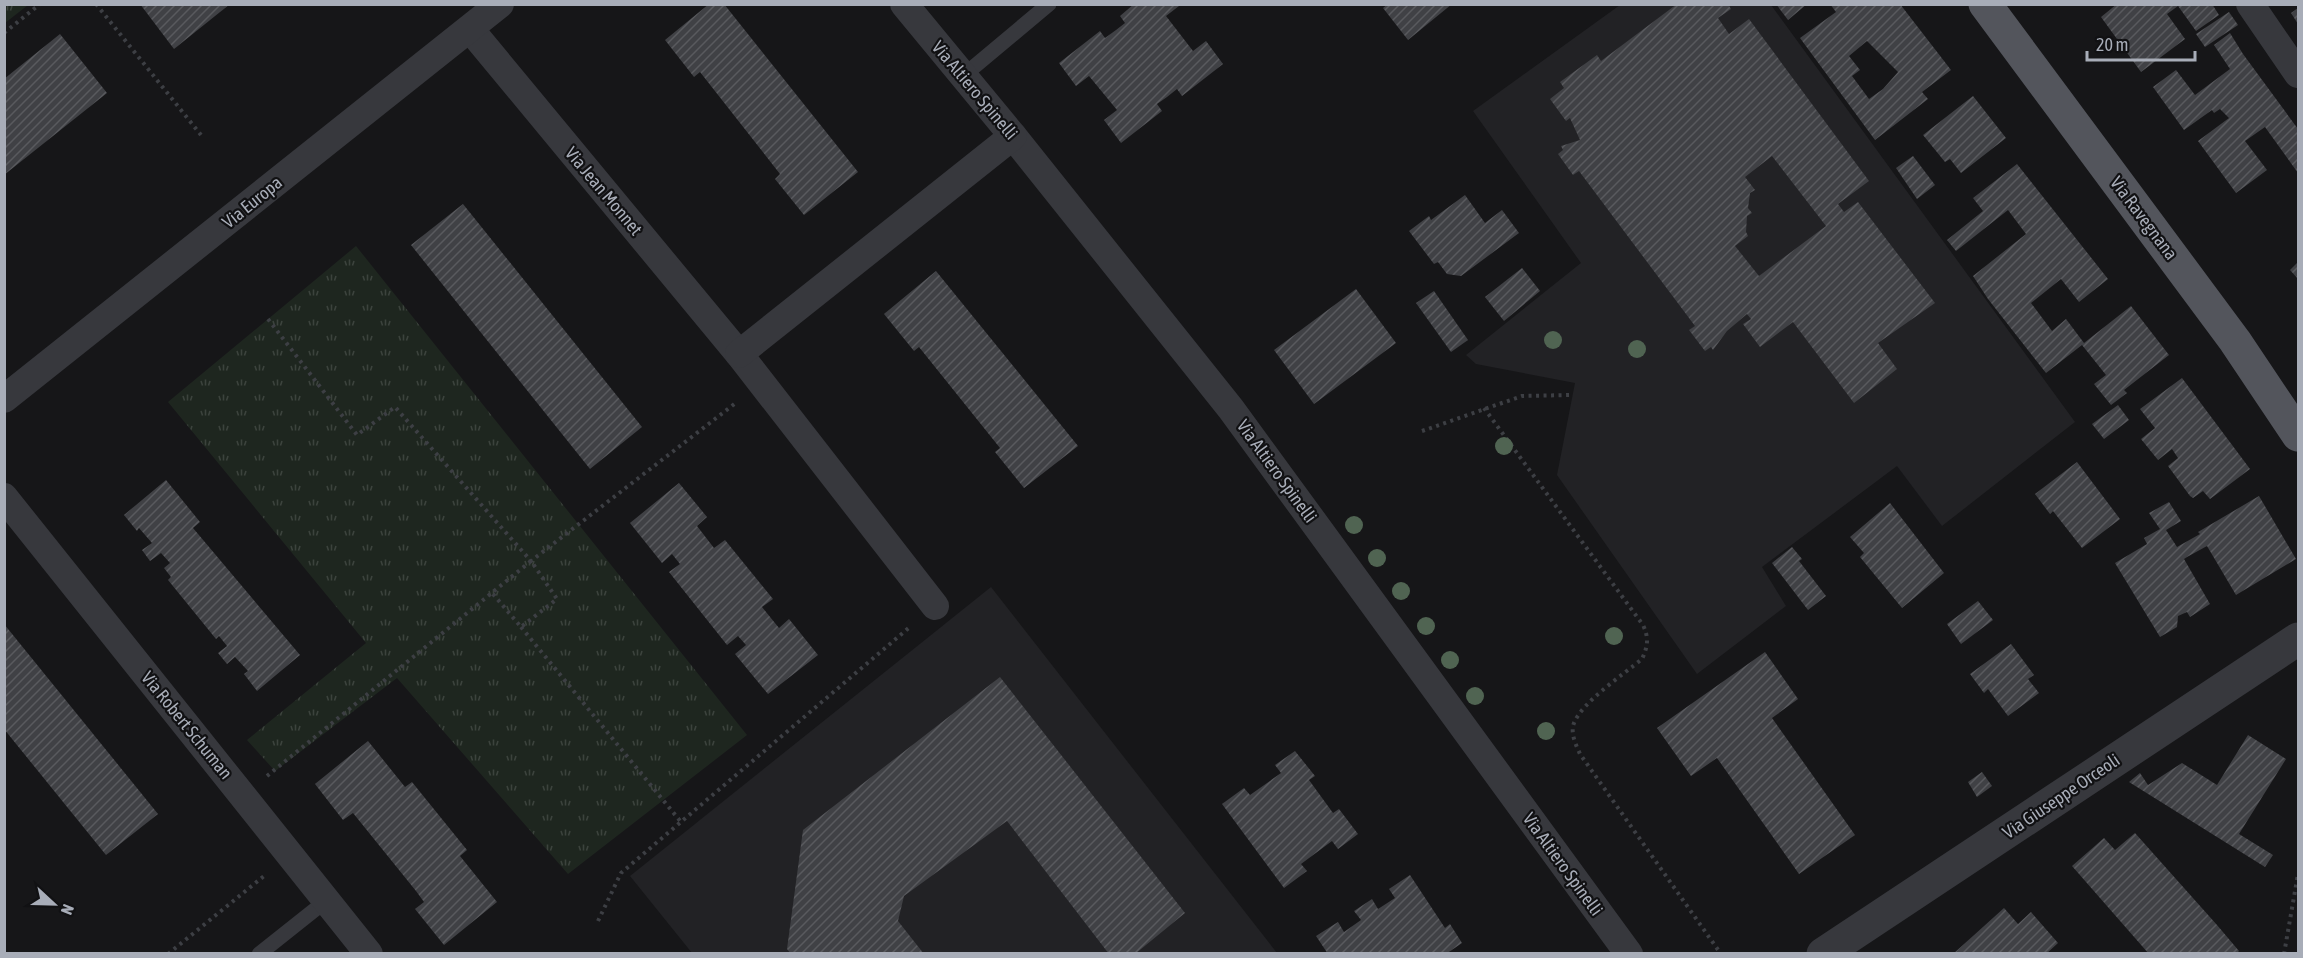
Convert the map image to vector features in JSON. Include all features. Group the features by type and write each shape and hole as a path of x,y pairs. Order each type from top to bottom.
{"main road":[{"name":"Via Ravegnana","path":"1985,4 2235,341 2298,435"}],"street":[{"name":"Via Europa","path":"4,399 500,4"},
{"name":"Via Altiero Spinelli","path":"904,4 1231,408 1629,954"},
{"path":"2250,4 2298,74"},
{"name":"Via Jean Monnet","path":"470,28 739,354 935,606"},
{"path":"739,354 1013,136"},
{"name":"Via Robert Schuman","path":"4,497 369,954"},
{"name":"Via Giuseppe Orceoli","path":"1823,954 2298,639"}],"lane":[{"path":"963,76 1049,4"},
{"path":"259,954 327,900"}],"path":[{"path":"4,33 40,4"},
{"path":"96,4 201,135"},
{"path":"268,319 357,435 395,406 531,561 557,598 520,627"},
{"path":"243,795 531,561 762,383"},
{"path":"1422,431 1522,396 1572,395"},
{"path":"1484,408 1643,625 1648,635 1647,649 1642,659 1584,707 1573,724 1574,739 1580,754 1721,954"},
{"path":"493,594 681,822"},
{"path":"598,921 621,873 935,606"},
{"path":"168,954 290,854"},
{"path":"2284,954 2298,874"}],"shaded area":[{"path":"1620,5 1771,5 2075,422 1942,526 1897,466 1762,567 1786,606 1697,674 1557,475 1575,383 1476,364 1466,355 1581,263 1473,111"},
{"path":"991,587 1277,953 692,953 630,876"}],"green space":[{"path":"5,4 28,4 28,5 5,23"},
{"path":"356,246 747,735 568,874 397,678 275,771 247,740 366,643 168,402"}],"building":[{"path":"140,4 230,4 174,49"},
{"path":"709,4 724,4 858,172 804,215 775,179 780,174 700,72 694,77 665,40"},
{"path":"1134,4 1177,4 1179,6 1166,16 1193,51 1206,41 1223,64 1182,96 1177,89 1157,104 1162,111 1121,143 1104,120 1117,110 1089,76 1076,86 1059,63 1100,31 1105,38 1125,23 1120,16"},
{"path":"1388,4 1452,4 1408,40 1383,8"},
{"path":"1677,4 1728,4 1731,9 1718,18 1729,34 1749,19 1869,181 1838,204 1844,212 1858,202 1935,303 1878,343 1897,369 1854,403 1793,322 1760,347 1743,324 1751,319 1747,314 1727,331 1713,350 1711,347 1705,351 1689,330 1695,326 1579,171 1573,175 1558,154 1563,150 1561,146 1580,140 1570,118 1566,121 1550,99 1564,88 1560,82 1597,55 1601,61","holes":["1772,156 1826,226 1759,276 1735,246 1748,236 1747,216 1752,213 1748,208 1750,193 1755,190 1745,177"]},
{"path":"1776,4 1807,4 1788,20"},
{"path":"1830,4 1900,4 1951,70 1922,92 1928,99 1875,140 1800,38 1836,12","holes":["1867,41 1898,72 1883,89 1869,99 1852,76 1860,70 1849,56"]},
{"path":"2117,4 2212,4 2219,15 2196,31 2178,6 2167,14 2185,39 2141,72 2101,17"},
{"path":"2298,8 2298,24 2291,13"},
{"path":"2229,12 2238,25 2205,47 2196,34"},
{"path":"2230,33 2298,129 2298,173 2265,127 2245,141 2267,170 2236,193 2198,141 2229,118 2220,109 2214,113 2212,110 2184,130 2153,87 2176,70 2195,95 2230,69 2214,45"},
{"path":"60,34 107,93 4,175 4,79"},
{"path":"1973,96 2006,138 1961,173 1950,159 1945,162 1923,135"},
{"path":"1913,156 1935,185 1917,199 1896,168"},
{"path":"2017,164 2108,279 2079,302 2061,279 2031,303 2052,331 2066,319 2084,343 2131,306 2169,355 2124,390 2127,393 2111,405 2094,384 2106,375 2082,345 2046,373 1988,299 1973,276 2026,234 2008,210 1956,251 1947,240 1983,211 1973,198"},
{"path":"1465,195 1485,223 1502,210 1519,233 1461,276 1447,274 1438,262 1434,264 1409,231 1429,216 1431,220"},
{"path":"463,204 642,427 590,469 411,245"},
{"path":"2298,262 2298,279 2290,270"},
{"path":"1522,268 1540,291 1504,321 1485,297"},
{"path":"936,271 1078,446 1024,488 995,452 1000,448 919,347 914,351 884,314"},
{"path":"1356,289 1396,343 1314,404 1274,350"},
{"path":"1434,291 1468,340 1451,352 1416,303"},
{"path":"2182,378 2250,469 2210,499 2203,491 2193,498 2190,496 2168,466 2178,458 2172,449 2158,460 2141,439 2155,428 2140,409"},
{"path":"2118,405 2129,420 2104,439 2092,424"},
{"path":"2077,462 2120,519 2082,548 2053,511 2050,514 2035,494"},
{"path":"166,480 200,522 193,528 300,655 257,691 244,674 248,671 235,657 227,664 218,653 227,646 219,636 216,639 168,580 171,577 164,568 170,563 161,553 150,561 142,550 152,543 139,528 137,531 124,515"},
{"path":"679,483 707,517 697,526 714,548 725,540 773,599 762,607 779,628 789,619 818,655 768,694 735,654 746,645 738,636 727,645 669,572 680,564 672,554 662,563 630,523"},
{"path":"2259,496 2296,559 2236,595 2207,546 2187,557 2184,559 2210,604 2190,617 2187,612 2178,616 2177,627 2160,637 2115,563 2147,544 2144,538 2160,529 2149,513 2169,502 2181,521 2166,530 2177,547"},
{"path":"1890,503 1944,573 1902,608 1860,557 1864,553 1850,537"},
{"path":"1792,547 1802,559 1799,561 1826,596 1808,610 1772,563"},
{"path":"1978,601 1993,620 1961,644 1947,624"},
{"path":"4,624 158,814 106,855 4,729"},
{"path":"2011,644 2034,675 2028,679 2039,693 2008,716 1988,689 1984,693 1970,674"},
{"path":"1765,652 1798,699 1772,718 1855,835 1799,874 1717,758 1691,776 1657,728"},
{"path":"1000,677 1185,913 1135,954 1109,954 1007,821 904,896 898,921 924,954 791,954 787,949 803,830"},
{"path":"2248,735 2286,759 2239,834 2273,855 2265,867 2129,782 2140,773 2148,785 2182,763 2217,785"},
{"path":"368,741 405,787 412,782 467,850 460,856 497,902 444,945 415,909 424,902 416,891 353,813 343,820 315,784"},
{"path":"1295,751 1315,776 1309,780 1333,813 1339,809 1358,834 1338,849 1332,841 1301,864 1307,871 1284,888 1222,804 1244,788 1250,795 1281,773 1275,765"},
{"path":"1982,772 1992,786 1977,797 1968,782"},
{"path":"2135,833 2239,951 2236,954 2149,954 2072,866 2104,838 2115,850"},
{"path":"1410,875 1445,928 1450,924 1462,943 1446,954 1328,954 1316,936 1338,922 1344,932 1361,920 1354,911 1372,899 1378,909 1395,898 1389,889"},
{"path":"2004,908 2018,924 2031,912 2058,943 2046,954 1953,954"}]}
